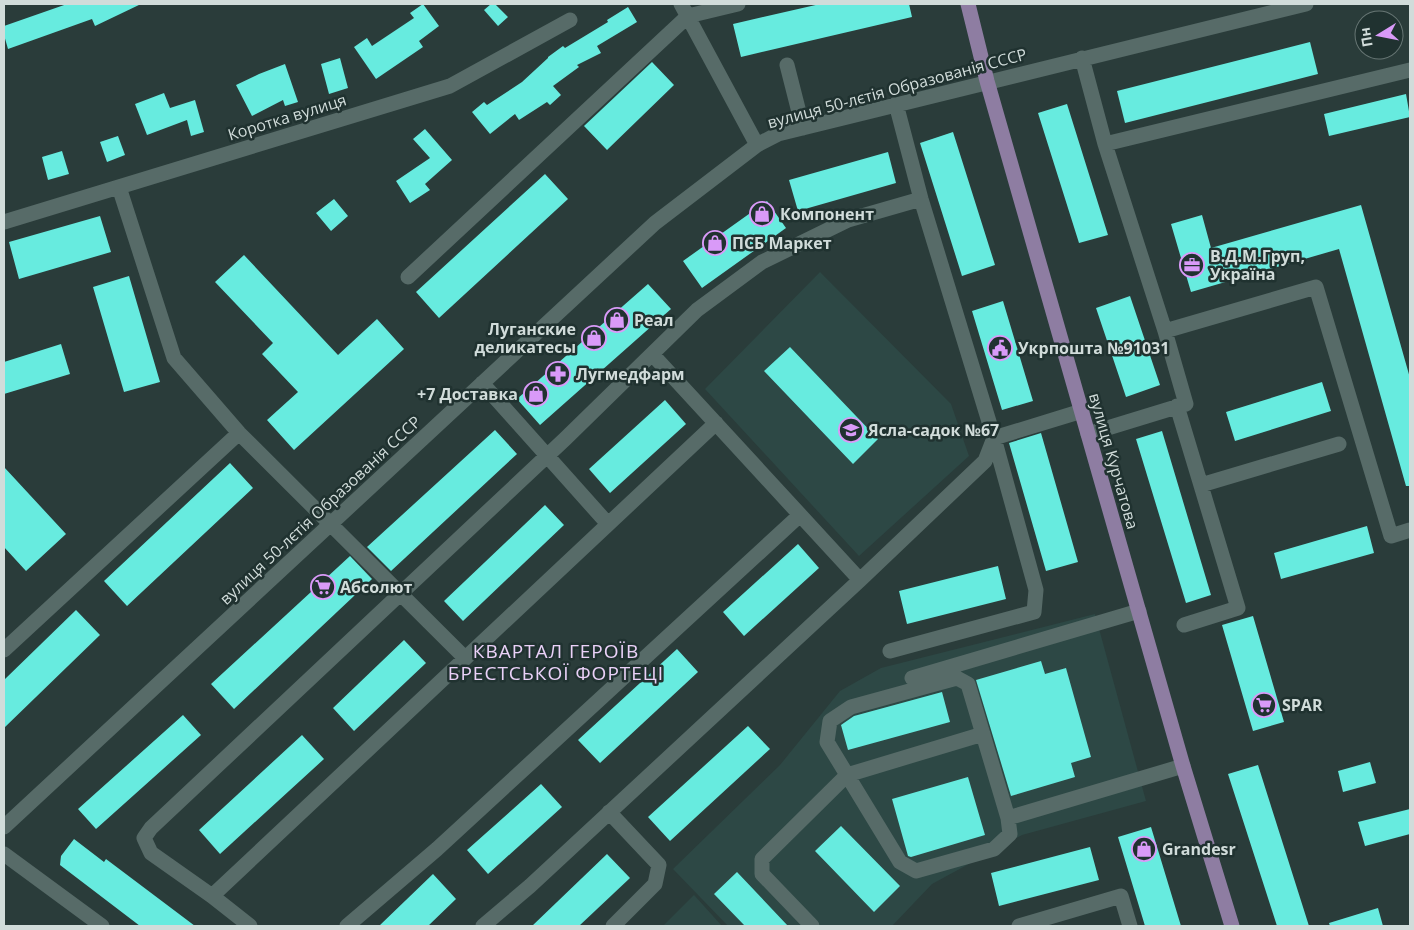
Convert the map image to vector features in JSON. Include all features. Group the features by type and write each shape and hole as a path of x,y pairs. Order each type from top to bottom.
{"main road":[{"name":"вулиця Курчатова","path":"968,4 987,81 1088,434 1232,926"}],"street":[{"path":"408,277 684,10 738,4"},
{"name":"вулиця 50-лєтія Образованія СССР","path":"4,827 655,223 757,145 778,134 1306,4"},
{"path":"684,10 757,145"},
{"name":"Коротка вулиця","path":"4,222 450,86 570,20"},
{"path":"1082,58 1105,144 1165,331 1186,404 1088,434"},
{"path":"787,65 803,128"},
{"path":"1105,144 1410,70"},
{"path":"890,651 1034,612 1036,590 994,438 921,199 896,104"},
{"path":"119,187 174,358 239,433 402,593 465,658"},
{"path":"250,926 212,896 151,853 144,838 151,828 547,456 698,310 762,262 848,220 921,199"},
{"path":"1165,331 1316,287 1391,536 1410,530"},
{"path":"652,354 860,580"},
{"path":"482,383 608,524"},
{"path":"1177,406 1238,608 1184,625"},
{"path":"994,438 1082,411"},
{"path":"212,896 716,423"},
{"path":"4,650 239,433"},
{"path":"483,926 530,886 860,580 985,461 994,438"},
{"path":"1201,485 1339,444"},
{"path":"347,926 437,849 800,515"},
{"path":"912,678 1139,611"},
{"path":"957,678 968,684 1008,818 1010,834 994,849 916,870 900,862 847,775 827,742 830,721 851,707 957,678"},
{"path":"812,926 762,874 762,859 847,775 982,734"},
{"path":"1008,818 1184,766"},
{"path":"609,812 659,866 655,884 613,926"},
{"path":"4,854 102,926"},
{"path":"1019,926 1121,896 1130,926"}],"shaded area":[{"name":"Ясла-садок №67","path":"820,272 951,404 969,456 859,556 705,389"},
{"path":"1095,614 1146,801 1022,835 932,884 892,926 728,926 673,869 780,765 840,691 881,668"},
{"path":"694,895 722,926 663,926"}],"building":[{"path":"67,4 141,4 95,26 92,19 8,49 4,35 4,26"},
{"path":"423,4 439,26 419,41 423,47 376,79 354,47 367,38 372,46 414,18 410,13"},
{"path":"491,4 495,4 508,17 498,26 484,10"},
{"path":"820,4 909,4 912,17 741,57 733,24"},
{"path":"628,7 637,22 597,46 601,53 577,65 579,67 553,86 561,95 550,105 547,102 519,120 515,114 490,134 472,112 484,102 487,105 522,82 548,57 563,46 565,48 608,22 607,20"},
{"path":"1310,42 1318,74 1125,123 1117,91"},
{"path":"340,58 348,88 329,94 321,64"},
{"path":"652,62 674,85 607,150 584,126"},
{"path":"285,64 298,102 285,106 283,100 252,116 236,85"},
{"path":"164,93 170,108 195,100 204,132 191,136 187,120 147,135 135,104"},
{"path":"1406,94 1410,117 1329,136 1324,114"},
{"path":"1067,104 1108,235 1079,243 1038,113"},
{"path":"425,129 452,160 425,184 430,190 410,203 396,181 430,158 413,139"},
{"path":"953,132 995,265 962,276 920,143"},
{"path":"118,136 125,155 107,162 100,142"},
{"path":"62,151 69,174 48,180 42,157"},
{"path":"888,152 896,183 798,211 789,180"},
{"path":"545,174 568,199 439,318 416,292"},
{"path":"334,199 348,216 331,231 316,213"},
{"path":"767,201 786,228 702,288 683,261"},
{"path":"1361,205 1410,378 1410,486 1406,486 1339,249 1191,292 1171,224 1202,215 1211,248"},
{"path":"100,216 111,252 19,279 9,242"},
{"path":"244,255 338,355 377,319 404,349 294,450 267,420 298,392 262,354 273,343 215,282"},
{"path":"129,276 160,382 124,392 93,287"},
{"path":"648,284 671,309 540,425 517,399"},
{"path":"1130,296 1160,385 1126,397 1096,308"},
{"path":"1003,301 1033,401 1002,410 972,311"},
{"path":"61,344 70,374 4,394 4,362"},
{"path":"790,347 878,439 853,464 764,371"},
{"path":"1322,382 1331,411 1235,441 1226,412"},
{"path":"665,400 686,424 610,493 589,469"},
{"path":"495,430 517,454 391,571 367,547"},
{"path":"1162,431 1211,595 1186,603 1136,439"},
{"path":"1041,433 1078,562 1046,571 1009,443"},
{"path":"230,463 253,488 127,606 104,581"},
{"path":"4,467 66,534 26,571 4,547"},
{"path":"545,505 564,525 463,621 444,601"},
{"path":"1367,526 1374,553 1281,579 1274,553"},
{"path":"798,544 819,568 744,636 723,612"},
{"path":"350,556 372,579 234,709 211,684"},
{"path":"998,566 1006,599 907,624 899,591"},
{"path":"76,610 100,635 4,728 4,680"},
{"path":"1253,616 1284,722 1253,731 1222,625"},
{"path":"404,640 426,663 354,731 333,708"},
{"path":"677,649 698,672 600,763 578,740"},
{"path":"1041,661 1045,674 1066,668 1091,757 1071,763 1075,777 1011,796 976,680"},
{"path":"942,692 950,722 848,750 841,725 854,716"},
{"path":"183,715 201,735 96,829 78,809"},
{"path":"748,726 770,749 670,841 648,817"},
{"path":"302,735 324,759 220,854 199,830"},
{"path":"1370,762 1376,783 1343,792 1338,771"},
{"path":"1258,765 1309,926 1277,926 1228,774"},
{"path":"968,777 985,835 911,857 908,856 892,799"},
{"path":"541,784 562,807 488,874 467,850"},
{"path":"1410,809 1410,834 1365,846 1358,822"},
{"path":"841,826 900,886 874,912 815,851"},
{"path":"1151,827 1181,926 1145,926 1118,837"},
{"path":"74,839 104,862 106,859 195,926 140,926 60,865 61,856"},
{"path":"1090,847 1099,880 999,906 991,873"},
{"path":"607,854 630,878 579,926 532,926"},
{"path":"737,872 788,926 745,926 714,894"},
{"path":"433,874 456,899 428,926 379,926"},
{"path":"1378,908 1383,926 1330,926 1329,923"}],"place":[{"name":"Компонент","path":"762,214"},
{"name":"ПСБ Маркет","path":"715,243"},
{"name":"В.Д.М.Груп, Україна","path":"1192,265"},
{"name":"Реал","path":"617,320"},
{"name":"Луганские деликатесы","path":"594,338"},
{"name":"Укрпошта №91031","path":"1000,348"},
{"name":"Лугмедфарм","path":"558,374"},
{"name":"+7 Доставка","path":"536,394"},
{"name":"Ясла-садок №67","path":"851,430"},
{"name":"Абсолют","path":"323,587"},
{"name":"SPAR","path":"1264,705"},
{"name":"Grandesr","path":"1144,849"}],"district":[{"name":"КВАРТАЛ ГЕРОЇВ БРЕСТСЬКОЇ ФОРТЕЦІ","path":"556,662"}]}
